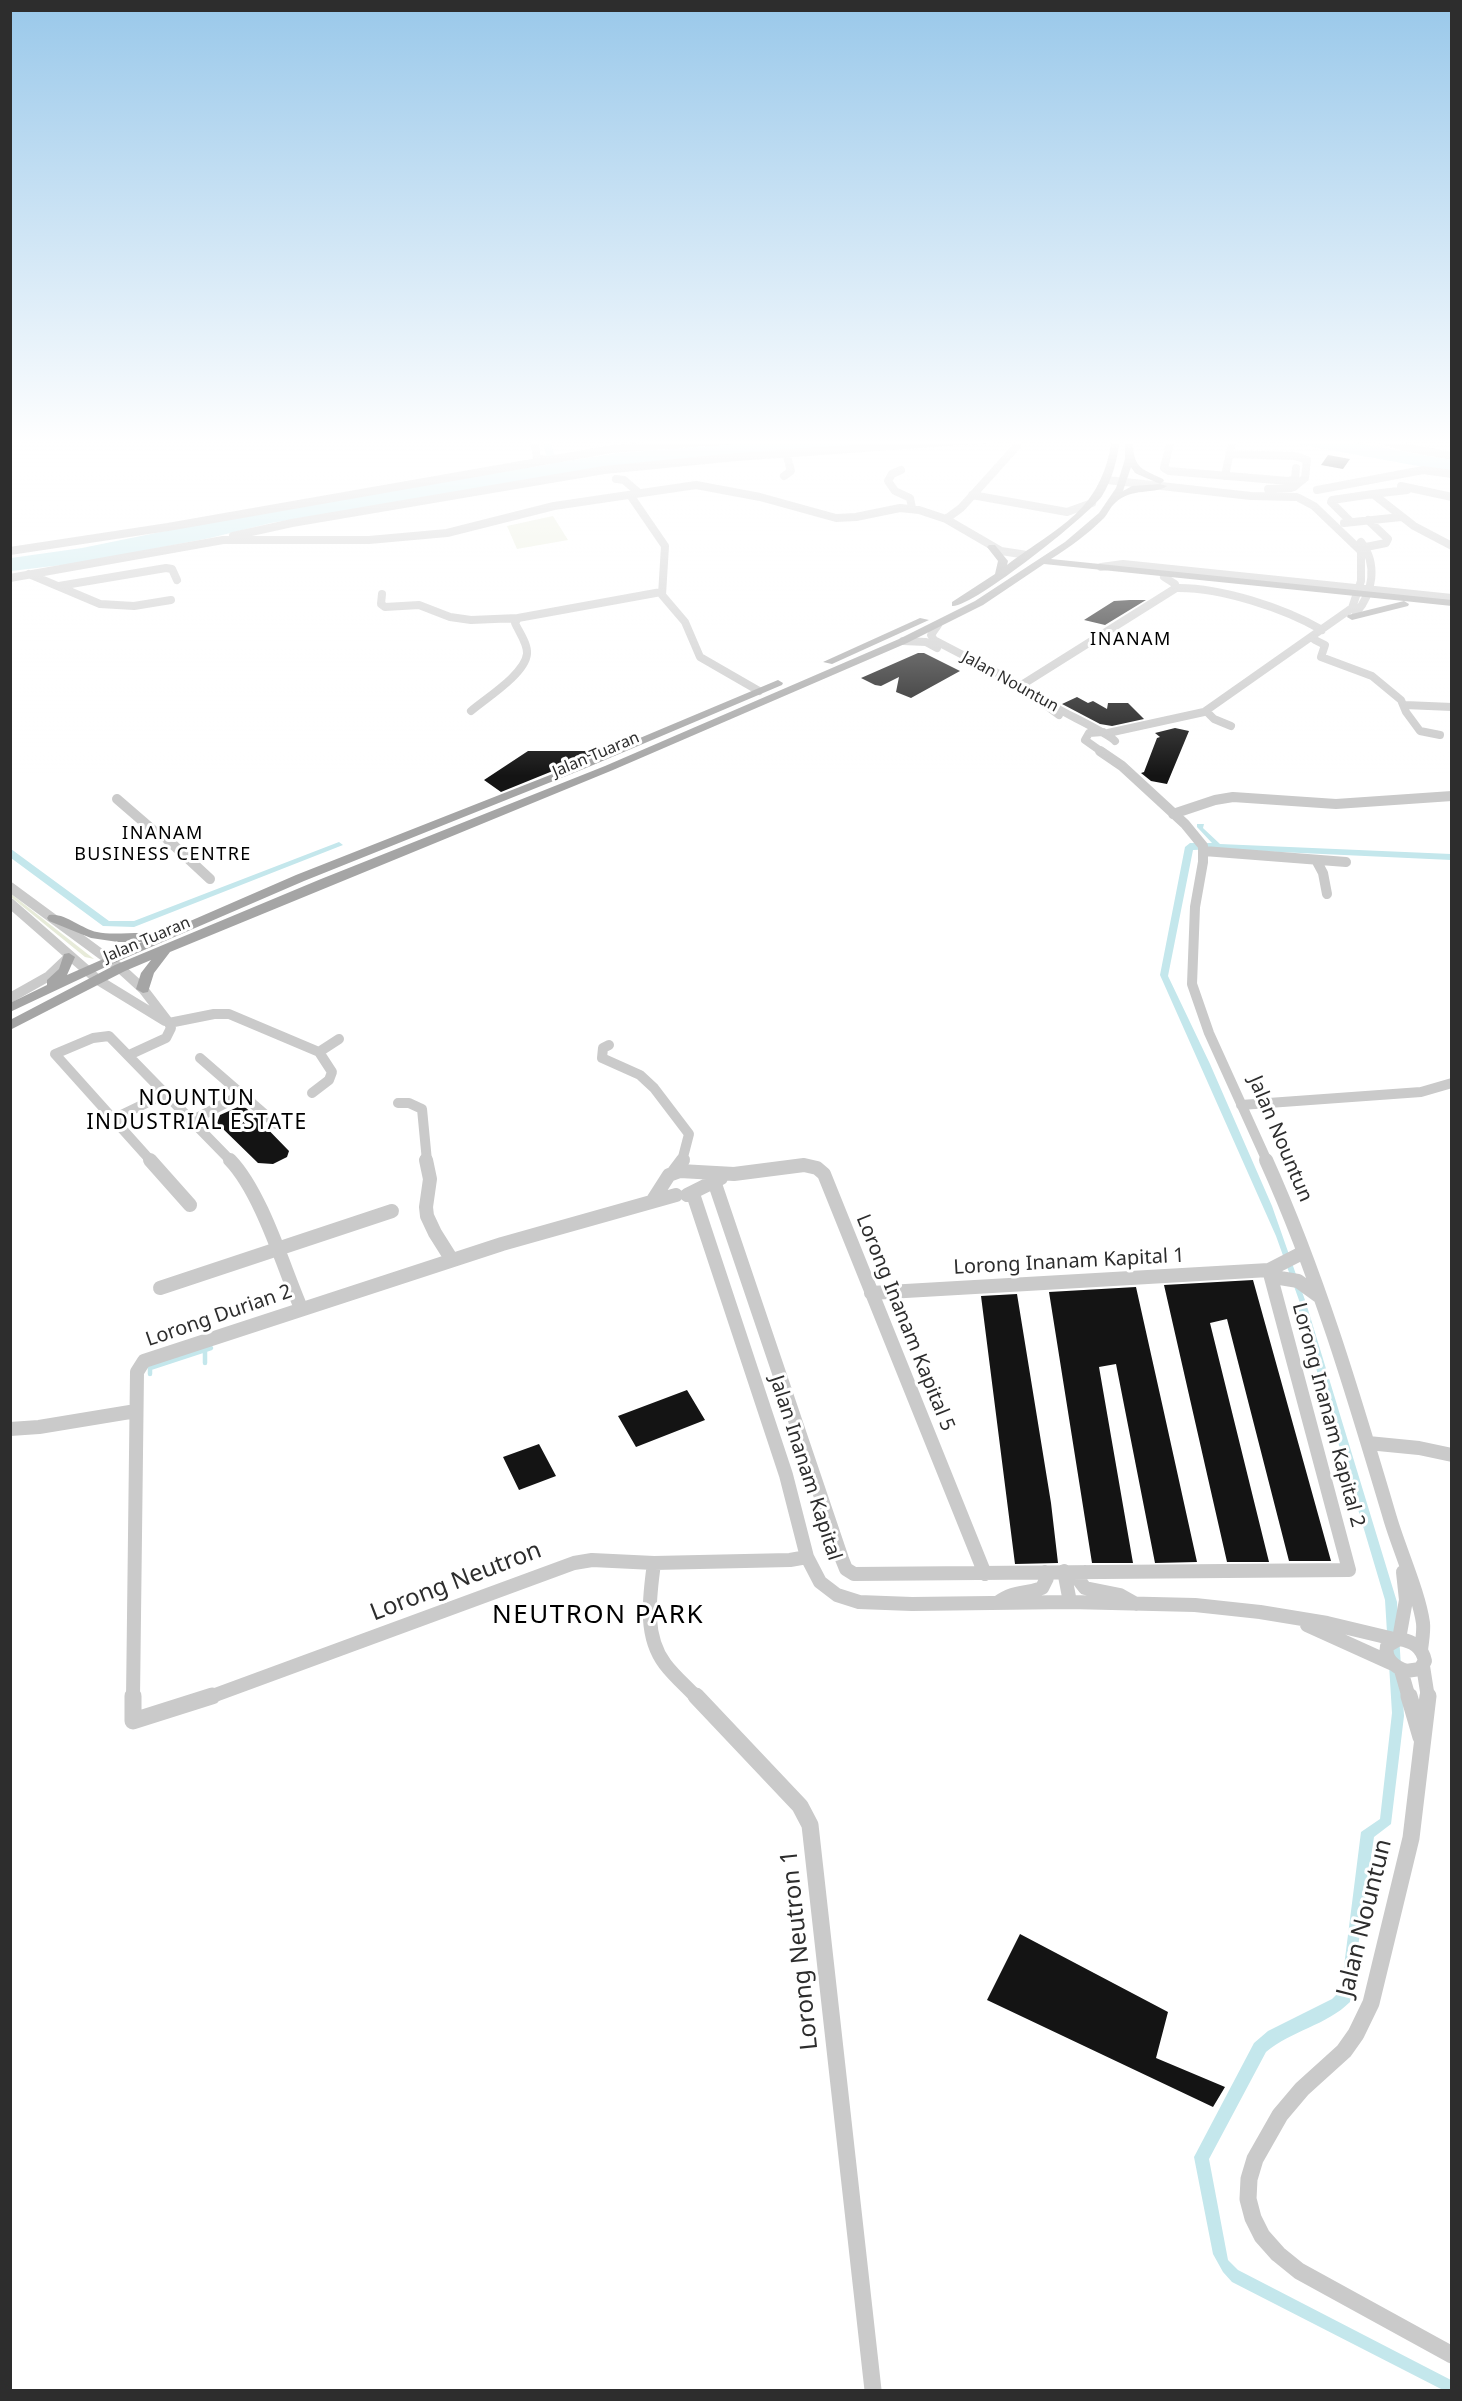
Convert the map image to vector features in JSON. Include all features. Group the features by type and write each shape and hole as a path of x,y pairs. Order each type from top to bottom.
{"main road":[{"path":"995,551 1003,561 999,576"},
{"name":"Jalan Tuaran","path":"10,1026 98,980 115,964 192,926 311,874 582,766 923,620 968,598 1033,551"},
{"path":"1027,555 1044,551"},
{"name":"Jalan Tuaran","path":"10,1008 88,969 165,950 355,869 596,773 903,641 979,603 1045,561 1069,551"},
{"path":"1080,551 1097,566"},
{"path":"999,576 1022,564 1045,561 1361,598 1452,605"},
{"path":"1021,577 1065,569 1410,603"},
{"path":"1361,598 1452,605"},
{"path":"53,918 63,920 84,932 113,938 152,937 192,926"},
{"path":"143,989 148,973 165,950"},
{"path":"38,994 62,975 65,951"}],"street":[{"path":"30,575 162,551"},
{"path":"665,551 661,592 685,622 700,657 759,691"},
{"path":"1003,551 1027,555"},
{"path":"1360,551 1361,598"},
{"path":"1368,551 1371,558 1361,598 1335,622 1322,630 1204,712 1105,733 1089,733 1088,742 1106,747 1149,727 1208,713 1315,640 1361,598 1452,598"},
{"path":"59,586 162,568 172,569 177,580"},
{"path":"10,576 25,573 91,601 108,605 134,606 171,600"},
{"path":"1164,577 1176,588"},
{"path":"1059,716 1021,686 1176,588 1186,586 1215,591 1300,620 1322,630"},
{"path":"382,594 381,604 385,607 415,605 450,617 471,620 518,618 661,592"},
{"path":"471,711 522,666 527,656 526,648 514,622 518,618"},
{"path":"1300,620 1319,624 1335,622"},
{"name":"Jalan Nountun","path":"938,625 931,635 934,640 1032,692 1077,721 1105,733 1115,742 1115,750 1122,766"},
{"path":"1315,640 1325,645 1321,657 1368,674 1405,705 1452,707"},
{"name":"Jalan Nountun","path":"903,641 926,642 1005,683 1074,726 1088,742 1122,766 1173,814 1202,846 1195,907 1192,984 1209,1033 1269,1166 1320,1297 1419,1605 1423,1624 1421,1650 1428,1689 1411,1838 1371,2003 1362,2024 1344,2051 1296,2096 1258,2147 1248,2177 1250,2208 1264,2238 1276,2253 1300,2272 1452,2355"},
{"path":"994,672 1020,680 1036,677"},
{"path":"1032,692 1032,684 1036,677"},
{"path":"1405,705 1406,712 1422,732 1440,735"},
{"path":"1208,713 1214,719 1231,726"},
{"path":"1416,741 1422,732"},
{"path":"1173,814 1233,796 1335,804 1452,796"},
{"path":"117,799 210,879"},
{"path":"1202,846 1316,860 1346,861"},
{"path":"1316,860 1323,873 1327,894"},
{"path":"10,887 115,964 143,989 168,1023 171,1028 166,1038 129,1055"},
{"path":"10,903 98,980 168,1023 214,1014 229,1014 319,1052 332,1072 328,1080 312,1094"},
{"path":"10,998 49,976 65,951"},
{"path":"190,1205 55,1054 93,1038 109,1036 129,1055 239,1169 260,1209 302,1308"},
{"path":"319,1052 339,1039"},
{"path":"609,1045 603,1048 602,1058 609,1064 639,1073 658,1092 689,1134 687,1152 681,1165 670,1175 653,1200"},
{"path":"201,1058 276,1124"},
{"path":"1241,1105 1421,1092 1452,1083"},
{"path":"113,1119 165,1094"},
{"path":"191,1120 243,1094"},
{"path":"398,1103 411,1101 421,1107 425,1117 424,1148 430,1185 426,1199 427,1216 452,1260"},
{"name":"Lorong Inanam Kapital 5","path":"670,1175 692,1172 734,1174 804,1165 817,1168 824,1174 985,1574"},
{"name":"Jalan Inanam Kapital","path":"692,1172 699,1178 697,1190 786,1475 807,1557 820,1582 837,1595 859,1602 996,1604 1070,1602 1195,1605 1260,1612 1352,1628 1396,1639"},
{"name":"Lorong Inanam Kapital 5","path":"676,1195 697,1190 734,1174"},
{"path":"670,1175 664,1186 676,1195"},
{"path":"714,1181 846,1569 854,1574 1085,1572"},
{"name":"Lorong Durian 2","path":"133,1721 137,1372 144,1360 452,1260 676,1195"},
{"path":"160,1288 392,1211"},
{"path":"1304,1251 1269,1270 1280,1278 1298,1281 1320,1297"},
{"name":"Lorong Inanam Kapital 1","path":"871,1293 1269,1270"},
{"name":"Lorong Inanam Kapital 2","path":"1085,1572 1349,1570 1269,1270"},
{"path":"10,1429 39,1427 136,1411"},
{"path":"1368,1443 1419,1448 1452,1455"},
{"name":"Jalan Nountun","path":"1401,1554 1406,1600 1396,1639 1386,1646 1387,1657 1396,1666 1421,1738"},
{"name":"Lorong Neutron","path":"133,1721 212,1697 560,1567 592,1560 654,1563 790,1560 807,1557"},
{"name":"Lorong Neutron 1","path":"654,1563 648,1608 653,1640 664,1663 800,1806 810,1825 873,2391"},
{"path":"1064,1571 1070,1602"},
{"name":"Jalan Inanam Kapital","path":"996,1604 1012,1593 1030,1592 1042,1588 1047,1578 1045,1572"},
{"name":"Jalan Inanam Kapital","path":"1085,1572 1078,1579 1084,1588 1119,1594 1137,1605"},
{"name":"Jalan Inanam Kapital","path":"1294,1618 1396,1666"},
{"path":"1396,1639 1411,1641 1421,1650"},
{"path":"1396,1666 1412,1672 1423,1666"}],"green space":[{"path":"10,893 94,959 85,957 11,897"}],"water":[{"path":"60,551 142,551 79,563 11,571 11,558"},
{"path":"1197,824 1204,824 1203,828 1220,844 1451,854 1451,860 1215,849 1193,850 1168,976 1210,1064 1272,1206 1306,1303 1397,1602 1404,1716 1391,1824 1374,1837 1350,2002 1331,2017 1286,2039 1266,2052 1209,2159 1228,2260 1238,2270 1451,2380 1451,2390 1443,2390 1232,2282 1223,2272 1213,2254 1194,2157 1254,2043 1268,2031 1332,1999 1341,1990 1361,1832 1380,1819 1392,1713 1385,1600 1297,1304 1300,1303 1276,1236 1160,975 1185,847 1190,843 1212,843 1197,827"},
{"path":"339,842 343,845 134,927 103,926 11,858 11,849 109,921 134,921"}],"building":[{"path":"1146,600 1105,625 1084,620 1114,601"},
{"path":"918,653 924,653 960,671 911,698 896,692 899,677 881,686 861,678"},
{"path":"1077,697 1088,703 1093,701 1107,709 1108,703 1128,703 1144,719 1112,726 1100,724 1062,704"},
{"path":"1175,728 1189,731 1167,784 1151,781 1141,773 1144,772 1157,738 1160,737 1155,733"},
{"path":"528,751 602,751 501,792 484,780"},
{"path":"238,1107 246,1108 254,1115 289,1151 287,1157 273,1164 258,1163 217,1123 220,1115"},
{"path":"1253,1280 1331,1561 1289,1561 1227,1319 1210,1323 1269,1562 1227,1562 1164,1285"},
{"path":"1136,1287 1197,1562 1155,1563 1116,1364 1099,1367 1133,1563 1092,1563 1049,1292"},
{"path":"1017,1294 1051,1503 1058,1563 1015,1564 981,1296"},
{"path":"687,1390 705,1420 636,1447 618,1416"},
{"path":"539,1444 556,1476 519,1490 503,1457"},
{"path":"1020,1934 1168,2012 1156,2058 1225,2087 1213,2107 987,2000"}],"waterway":[{"path":"150,1374 150,1368 211,1348"},
{"path":"205,1350 205,1363"}],"district":[{"name":"INANAM","path":"1131,640"},
{"name":"INANAM BUSINESS CENTRE","path":"163,844"},
{"name":"NOUNTUN INDUSTRIAL ESTATE","path":"197,1111"},
{"name":"NEUTRON PARK","path":"598,1616"}]}
